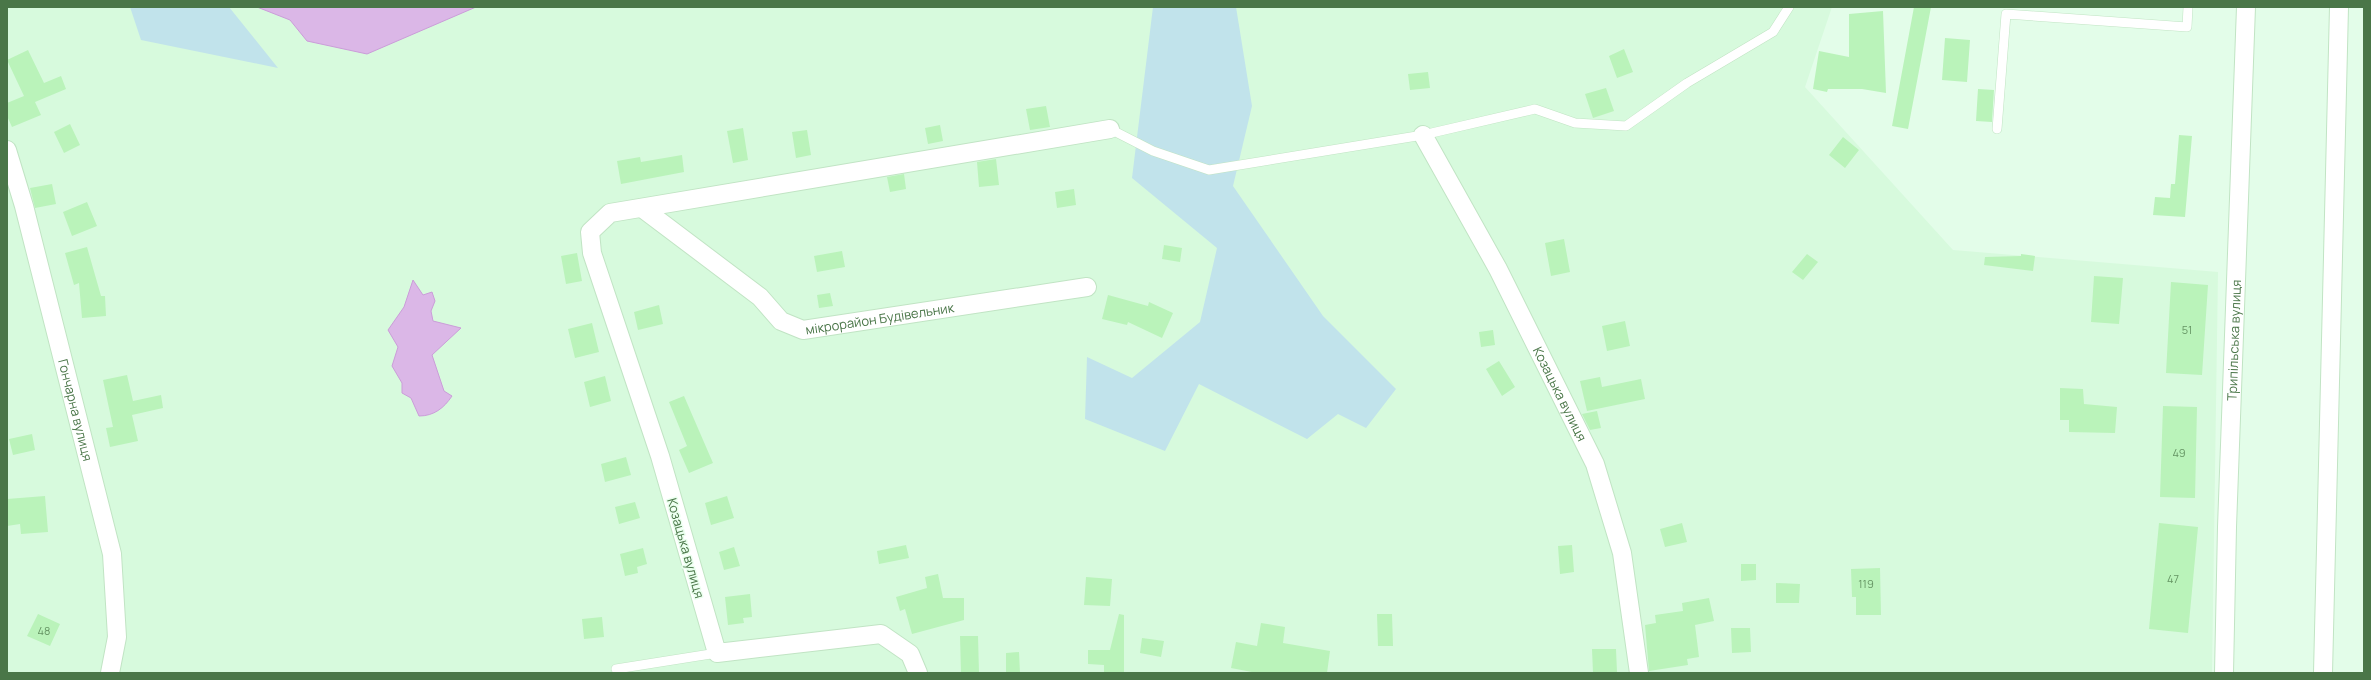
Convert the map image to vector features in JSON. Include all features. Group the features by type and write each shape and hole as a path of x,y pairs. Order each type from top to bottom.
{"street":[{"name":"Трипільська вулиця","path":"2224,673 2227,527 2246,7"},
{"path":"2323,673 2339,7"},
{"path":"642,208 1110,129"},
{"name":"Козацька вулиця","path":"1423,135 1498,269 1595,464 1622,554 1639,673"},
{"name":"Гончарна вулиця","path":"7,150 24,206 112,554 117,637 110,673"},
{"name":"Козацька вулиця","path":"642,208 610,213 590,232 592,253 660,456 717,653"},
{"name":"мікрорайон Будівельник","path":"642,208 760,298 781,321 803,330 1087,287"},
{"path":"717,653 881,634 910,654 918,673"}],"lane":[{"path":"1110,129 1153,151 1209,170 1423,135 1535,109 1575,122 1626,126 1687,83 1773,32 1789,7"},
{"path":"1997,129 2006,14 2187,27 2188,7"},
{"path":"616,669 717,653"}],"shaded area":[{"path":"7,7 1832,7 1805,87 1953,250 2218,272 2212,673 7,673"},
{"path":"130,7 229,7 278,68 141,40"},
{"path":"257,7 476,7 367,54 307,41 290,20"},
{"path":"1153,7 1236,7 1252,106 1233,186 1323,316 1396,389 1366,428 1338,414 1307,439 1199,384 1165,451 1085,419 1087,357 1132,378 1200,322 1217,248 1132,178"},
{"path":"413,280 423,295 432,292 435,301 431,311 433,321 461,328 432,355 444,391 452,396 446,404 434,413 424,416 419,416 411,398 402,393 402,383 392,366 398,347 388,330 404,307"}],"building":[{"path":"1914,7 1931,7 1908,129 1892,126"},
{"path":"1883,11 1886,93 1862,89 1828,89 1827,92 1813,89 1819,51 1849,57 1849,14"},
{"path":"1945,38 1970,40 1967,82 1942,80"},
{"path":"1624,49 1633,72 1617,78 1609,56"},
{"path":"28,50 44,83 61,76 66,89 35,102 41,115 12,127 7,116 7,103 24,96 7,60"},
{"path":"1428,72 1430,88 1410,90 1408,74"},
{"path":"1606,88 1614,111 1593,118 1585,94"},
{"path":"1978,89 1994,90 1992,122 1976,121"},
{"path":"1046,106 1050,127 1030,130 1026,109"},
{"path":"70,124 80,145 64,153 54,132"},
{"path":"940,125 943,141 928,144 925,128"},
{"path":"743,128 748,160 733,163 727,131"},
{"path":"807,130 811,155 796,158 792,132"},
{"path":"2179,135 2192,136 2185,217 2153,215 2155,197 2170,198 2171,184 2175,184"},
{"path":"1843,137 1859,150 1845,168 1829,155"},
{"path":"682,155 684,172 621,184 617,161 640,157 641,162"},
{"path":"996,159 999,185 979,187 977,162"},
{"path":"904,174 906,189 890,192 887,177"},
{"path":"52,184 56,204 35,208 30,188"},
{"path":"1074,189 1076,205 1057,208 1055,192"},
{"path":"87,202 97,226 72,236 63,212"},
{"path":"1564,239 1570,272 1551,276 1545,243"},
{"path":"1164,245 1182,248 1180,262 1162,259"},
{"path":"87,247 101,296 105,296 106,316 82,318 79,283 74,285 65,253"},
{"path":"842,251 845,267 817,272 814,256"},
{"path":"577,253 582,281 566,284 561,256"},
{"path":"1807,254 1818,262 1803,280 1792,272"},
{"path":"2021,254 2035,256 2033,271 1984,265 1985,257 2021,256"},
{"path":"2094,276 2123,278 2119,324 2091,322"},
{"path":"2171,282 2208,285 2202,375 2166,373"},
{"path":"830,293 833,306 819,308 817,295"},
{"path":"1108,295 1148,306 1149,302 1173,313 1162,338 1128,322 1127,325 1102,319"},
{"path":"659,305 663,324 638,330 634,312"},
{"path":"1625,321 1630,346 1607,351 1602,326"},
{"path":"592,323 599,352 575,358 568,329"},
{"path":"1493,330 1495,345 1481,347 1479,332"},
{"path":"1499,361 1515,387 1502,396 1486,369"},
{"path":"127,375 133,401 161,395 163,408 132,415 138,441 110,447 106,428 113,427 103,380"},
{"path":"605,376 611,401 590,407 584,382"},
{"path":"1600,377 1602,387 1641,379 1645,399 1587,411 1580,381"},
{"path":"2060,388 2083,389 2084,404 2117,407 2115,433 2069,432 2069,420 2060,420"},
{"path":"684,396 713,463 689,473 679,450 687,446 669,402"},
{"path":"2163,406 2197,407 2195,498 2160,497"},
{"path":"1597,411 1601,428 1590,430 1582,414"},
{"path":"32,434 35,450 13,455 9,439"},
{"path":"626,457 631,475 605,482 601,464"},
{"path":"45,496 48,532 21,534 20,524 7,526 7,499"},
{"path":"727,496 734,518 711,525 705,503"},
{"path":"635,502 640,518 619,524 615,507"},
{"path":"1682,523 1687,542 1665,547 1660,529"},
{"path":"2159,523 2198,527 2188,633 2149,629"},
{"path":"906,545 909,558 879,564 877,551"},
{"path":"1572,545 1574,572 1560,574 1558,546"},
{"path":"734,547 740,566 724,570 719,552"},
{"path":"643,548 647,564 637,567 638,573 625,576 620,554"},
{"path":"1741,564 1756,564 1756,580 1741,581"},
{"path":"1880,568 1881,615 1856,615 1856,597 1852,597 1851,569"},
{"path":"938,574 943,598 964,598 964,620 912,634 905,609 900,611 896,597 927,588 925,577"},
{"path":"1086,577 1112,579 1110,606 1084,605"},
{"path":"1776,583 1800,584 1799,603 1776,603"},
{"path":"750,594 752,617 743,618 744,623 728,625 725,597"},
{"path":"1709,598 1714,621 1695,625 1699,657 1687,659 1688,665 1649,671 1645,625 1656,623 1655,615 1683,611 1682,603"},
{"path":"38,614 60,624 50,646 27,636"},
{"path":"1119,614 1124,615 1124,673 1104,673 1104,665 1088,664 1088,650 1110,650"},
{"path":"1377,614 1392,614 1393,646 1378,646"},
{"path":"602,617 604,637 584,639 582,619"},
{"path":"1261,623 1285,627 1283,643 1330,651 1327,673 1257,673 1231,668 1236,642 1257,646"},
{"path":"1731,628 1750,628 1751,652 1732,653"},
{"path":"960,636 978,636 979,673 961,673"},
{"path":"1142,638 1164,641 1161,657 1140,653"},
{"path":"1592,649 1616,649 1617,672 1593,673"},
{"path":"1019,652 1020,673 1006,673 1006,653"}]}
